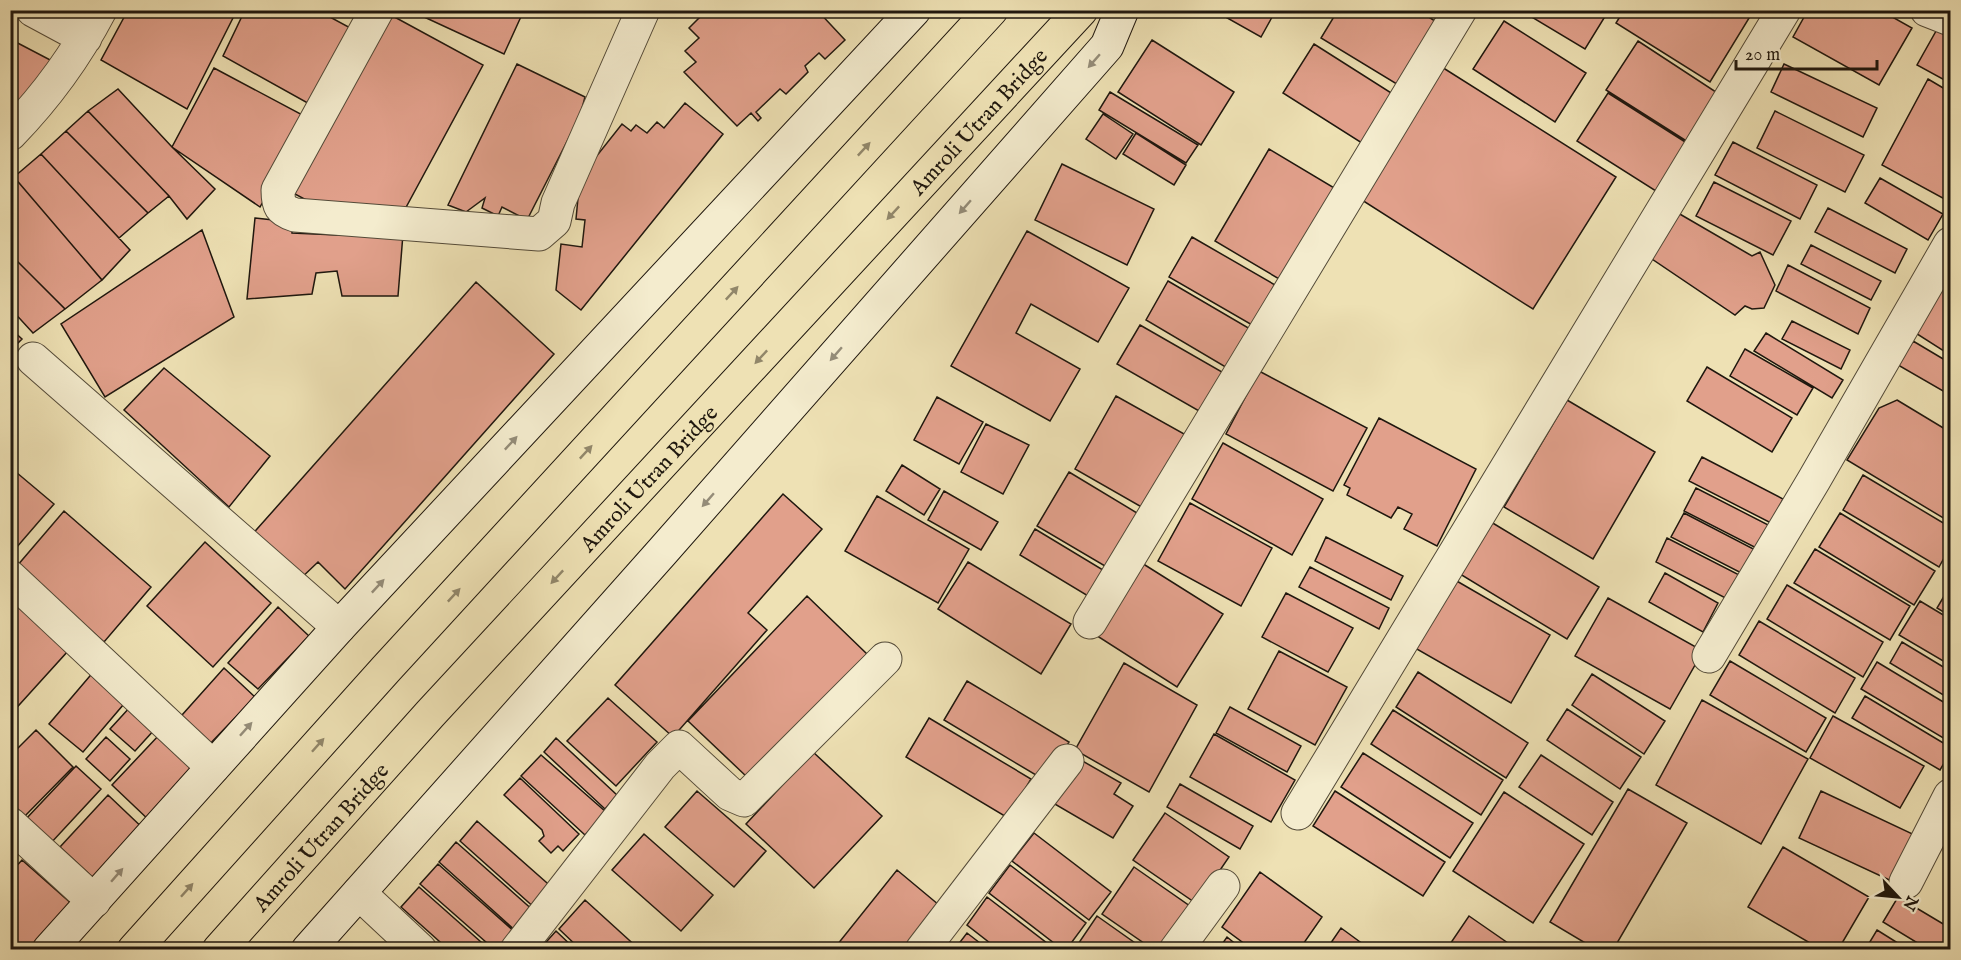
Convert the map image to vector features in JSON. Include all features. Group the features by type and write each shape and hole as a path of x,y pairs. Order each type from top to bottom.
{"main road":[{"path":"134,950 386,669 991,10"},
{"name":"Amroli Utran Bridge","path":"219,950 430,714 1081,10"}],"street":[{"path":"10,134 64,72 93,24 33,10"},
{"path":"376,10 278,190 278,204 283,211 295,215 539,234 554,221 558,203 643,10"},
{"path":"49,950 339,627 914,10"},
{"path":"308,950 1107,46 1122,10"},
{"path":"1090,622 1460,10"},
{"path":"1298,813 1784,10"},
{"path":"1927,10 1950,19"},
{"path":"1709,656 1950,244"},
{"path":"33,359 339,627"},
{"path":"10,577 213,767"},
{"path":"517,950 660,766 679,747 730,794 744,800 885,659"},
{"path":"922,950 1067,761"},
{"path":"1906,882 1950,796"},
{"path":"10,824 94,901"},
{"path":"1176,950 1223,886"},
{"path":"359,893 420,950"}],"building":[{"path":"128,10 237,10 187,109 101,60"},
{"path":"245,10 317,10 356,31 313,106 223,56"},
{"path":"409,10 524,10 504,54"},
{"path":"700,10 817,10 845,40 825,59 819,53 805,66 808,72 786,94 780,89 756,112 761,118 758,121 751,113 737,126 684,72 696,62 685,51 699,38 689,28 701,16"},
{"path":"1213,10 1276,10 1261,37"},
{"path":"1338,10 1418,10 1438,23 1400,86 1321,38"},
{"path":"1520,10 1609,10 1585,49"},
{"path":"1624,10 1754,10 1710,82 1616,23"},
{"path":"1808,10 1880,10 1912,28 1879,85 1793,37"},
{"path":"389,14 483,65 404,211 323,209 293,193"},
{"path":"1504,21 1586,73 1555,122 1473,69"},
{"path":"1940,24 1950,30 1950,83 1917,65"},
{"path":"10,39 56,63 10,119"},
{"path":"1152,40 1234,92 1201,145 1118,92"},
{"path":"1638,41 1719,94 1688,142 1606,90"},
{"path":"1314,44 1396,96 1365,145 1283,93"},
{"path":"517,64 585,97 580,116 527,220 502,207 498,216 482,208 485,198 466,212 448,205"},
{"path":"1437,64 1616,177 1533,309 1354,195"},
{"path":"1784,64 1877,108 1863,137 1771,92"},
{"path":"214,68 310,119 260,207 172,147"},
{"path":"1928,79 1950,92 1950,202 1882,165"},
{"path":"118,89 215,189 187,219 169,196 88,111"},
{"path":"1110,92 1198,145 1186,163 1099,110"},
{"path":"1608,93 1690,145 1659,193 1577,141"},
{"path":"685,103 723,134 581,310 556,290 561,244 582,247 585,220 576,219 580,177 622,124 631,131 636,125 647,133 657,122 664,128"},
{"path":"88,111 169,196 148,213 66,131"},
{"path":"1775,111 1864,155 1845,192 1757,148"},
{"path":"1103,114 1133,134 1116,159 1086,139"},
{"path":"66,131 148,213 119,238 41,154"},
{"path":"1136,133 1186,165 1174,185 1123,154"},
{"path":"1733,142 1817,185 1800,219 1715,175"},
{"path":"1269,149 1341,192 1286,283 1215,241"},
{"path":"41,154 130,250 102,280 14,177"},
{"path":"1062,164 1154,209 1127,265 1035,220"},
{"path":"14,177 102,280 65,309 10,254 10,181"},
{"path":"1880,178 1943,214 1928,240 1865,203"},
{"path":"1714,182 1791,221 1773,255 1696,216"},
{"path":"1828,208 1907,249 1895,273 1815,232"},
{"path":"1678,213 1752,256 1760,252 1775,285 1764,308 1752,309 1745,306 1735,315 1652,259"},
{"path":"255,218 292,222 292,233 337,235 340,226 403,234 398,296 342,296 337,271 316,273 312,294 247,299"},
{"path":"202,230 234,317 105,397 61,324"},
{"path":"1027,231 1129,288 1098,342 1031,304 1016,333 1080,369 1050,421 951,366"},
{"path":"1192,237 1282,289 1259,329 1169,277"},
{"path":"1811,245 1881,281 1871,300 1801,264"},
{"path":"10,254 65,309 33,333 10,308"},
{"path":"1788,265 1870,308 1858,334 1776,291"},
{"path":"1950,275 1950,355 1914,332"},
{"path":"1168,281 1257,333 1234,372 1146,320"},
{"path":"476,282 554,354 345,589 318,562 297,582 250,537"},
{"path":"1792,321 1850,350 1841,369 1782,339"},
{"path":"1140,325 1229,376 1206,415 1117,364"},
{"path":"10,328 22,339 10,351"},
{"path":"1766,333 1843,380 1832,398 1754,351"},
{"path":"1913,341 1950,363 1950,395 1898,365"},
{"path":"1745,349 1813,388 1797,415 1730,376"},
{"path":"1707,367 1792,418 1772,452 1687,401"},
{"path":"164,368 270,456 229,507 124,410"},
{"path":"1259,371 1367,428 1333,491 1226,434"},
{"path":"1116,396 1186,435 1145,509 1075,469"},
{"path":"937,397 983,422 959,464 914,440"},
{"path":"1567,400 1655,452 1593,559 1504,507"},
{"path":"1897,400 1950,432 1950,522 1847,460 1879,408"},
{"path":"1379,418 1476,469 1437,546 1404,529 1412,514 1398,507 1391,518 1347,495 1350,488 1344,485"},
{"path":"986,424 1029,445 1003,494 961,472"},
{"path":"1223,443 1323,499 1292,555 1192,499"},
{"path":"1702,457 1783,499 1771,523 1689,481"},
{"path":"902,465 940,489 924,515 886,491"},
{"path":"10,467 54,504 10,555"},
{"path":"1069,472 1142,516 1110,569 1037,526"},
{"path":"1863,475 1950,527 1950,547 1939,567 1843,510"},
{"path":"1696,488 1778,530 1766,553 1684,511"},
{"path":"944,491 998,522 981,550 928,520"},
{"path":"783,494 822,529 748,613 767,630 673,737 615,685"},
{"path":"877,496 969,549 938,603 845,551"},
{"path":"1190,503 1272,548 1241,606 1158,561"},
{"path":"64,511 151,587 104,642 17,566"},
{"path":"1684,513 1765,555 1753,579 1671,537"},
{"path":"1840,513 1935,571 1914,605 1819,547"},
{"path":"1491,522 1599,587 1567,639 1460,574"},
{"path":"1035,529 1108,573 1093,599 1020,555"},
{"path":"1326,537 1403,576 1391,600 1315,561"},
{"path":"1667,538 1749,580 1737,604 1656,562"},
{"path":"205,542 271,603 213,667 147,606"},
{"path":"1815,549 1910,606 1890,640 1794,583"},
{"path":"1137,560 1223,614 1177,687 1091,632"},
{"path":"968,562 1071,624 1041,674 938,609"},
{"path":"1310,567 1389,608 1379,629 1299,587"},
{"path":"1665,573 1718,603 1703,632 1649,602"},
{"path":"1455,580 1550,635 1511,703 1415,648"},
{"path":"1787,585 1883,642 1863,677 1767,619"},
{"path":"1950,586 1950,616 1937,608"},
{"path":"1286,593 1353,628 1328,672 1262,637"},
{"path":"807,596 867,654 747,777 688,721"},
{"path":"1608,598 1703,651 1670,709 1575,656"},
{"path":"10,600 68,651 10,715"},
{"path":"1920,601 1950,619 1950,665 1899,635"},
{"path":"278,607 309,636 258,689 228,663"},
{"path":"1759,621 1855,678 1835,713 1739,655"},
{"path":"1902,642 1950,671 1950,699 1890,663"},
{"path":"1279,651 1347,687 1315,745 1248,709"},
{"path":"1730,661 1826,718 1806,752 1710,695"},
{"path":"1877,662 1950,706 1950,742 1861,689"},
{"path":"1124,663 1197,705 1149,792 1075,750"},
{"path":"224,668 255,697 204,750 174,724"},
{"path":"95,670 129,698 83,752 49,724"},
{"path":"1418,672 1528,743 1506,778 1396,707"},
{"path":"1592,674 1665,721 1644,754 1572,705"},
{"path":"967,681 1069,742 1046,781 944,720"},
{"path":"1865,696 1950,747 1950,753 1940,770 1852,718"},
{"path":"608,698 657,742 616,786 567,741"},
{"path":"1702,700 1808,759 1761,844 1656,785"},
{"path":"131,706 155,729 135,751 110,729"},
{"path":"1230,707 1301,746 1287,772 1216,733"},
{"path":"1567,709 1641,757 1620,789 1547,740"},
{"path":"1393,710 1503,780 1481,815 1371,744"},
{"path":"1833,716 1924,766 1900,808 1810,758"},
{"path":"929,718 1031,779 1008,818 906,757"},
{"path":"36,730 73,767 23,818 10,806 10,756"},
{"path":"160,734 200,771 152,823 112,785"},
{"path":"1214,734 1295,780 1271,822 1190,777"},
{"path":"106,737 130,759 110,781 86,759"},
{"path":"556,738 617,795 605,809 544,752"},
{"path":"813,752 882,816 814,888 746,824"},
{"path":"1363,753 1473,823 1450,858 1341,787"},
{"path":"541,755 606,812 585,835 521,776"},
{"path":"1541,755 1613,802 1592,835 1519,787"},
{"path":"1079,759 1121,783 1114,794 1133,806 1113,838 1053,803"},
{"path":"76,766 101,789 50,844 25,820"},
{"path":"520,778 579,834 563,851 558,846 551,853 539,841 544,836 542,830 504,795"},
{"path":"1180,784 1253,826 1240,849 1167,807"},
{"path":"1628,789 1687,823 1613,950 1597,950 1550,922"},
{"path":"697,791 766,851 734,887 665,827"},
{"path":"1335,791 1445,862 1423,896 1313,826"},
{"path":"1821,791 1919,837 1898,884 1799,838"},
{"path":"1504,792 1584,844 1533,923 1453,871"},
{"path":"108,795 148,833 100,884 60,847"},
{"path":"1165,813 1229,857 1197,904 1133,860"},
{"path":"477,821 555,890 537,910 460,841"},
{"path":"1034,833 1111,892 1089,920 1012,861"},
{"path":"644,834 713,895 681,931 612,870"},
{"path":"456,842 535,912 517,932 439,862"},
{"path":"1783,847 1869,897 1838,950 1822,950 1748,907"},
{"path":"22,860 73,905 34,950 20,950 10,941 10,873"},
{"path":"438,864 516,933 501,950 495,950 420,884"},
{"path":"1010,865 1086,923 1066,950 989,893"},
{"path":"1134,867 1197,911 1170,950 1154,950 1102,914"},
{"path":"897,870 945,910 913,950 833,950"},
{"path":"1260,872 1322,917 1299,950 1253,950 1222,927"},
{"path":"419,887 490,950 449,950 401,907"},
{"path":"987,897 1056,950 999,950 967,925"},
{"path":"1898,897 1950,928 1950,950 1929,950 1883,922"},
{"path":"585,900 640,950 581,950 559,929"},
{"path":"1097,916 1145,950 1074,950"},
{"path":"1469,916 1518,950 1446,950"},
{"path":"1341,928 1371,950 1326,950"},
{"path":"1877,930 1909,950 1865,950"},
{"path":"556,931 576,950 539,950"},
{"path":"967,933 989,950 954,950"},
{"path":"1227,937 1243,950 1218,950"}]}
